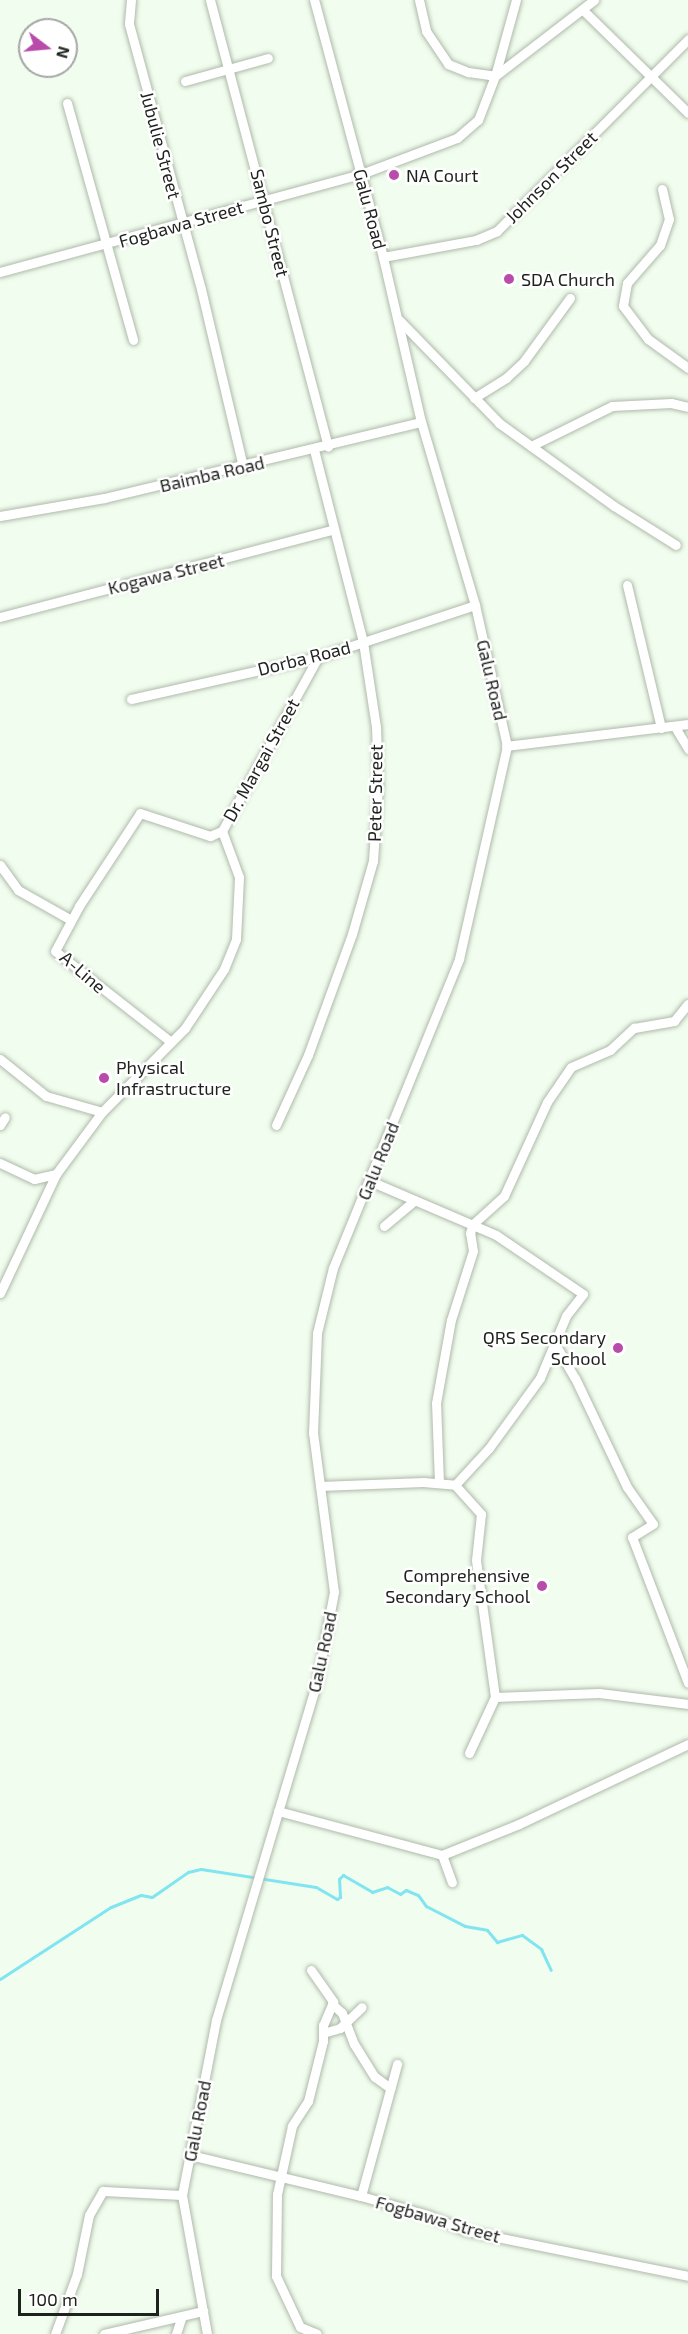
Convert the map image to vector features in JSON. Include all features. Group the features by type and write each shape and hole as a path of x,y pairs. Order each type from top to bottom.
{"street":[{"name":"Jubulie Street","path":"131,0 129,24 201,289 243,467"},
{"name":"Sambo Street","path":"210,0 265,199 328,447"},
{"name":"Galu Road","path":"207,2334 182,2195 216,2020 317,1682 334,1592 313,1434 317,1333 333,1268 459,959 506,746 475,604 421,422 383,257 314,0"},
{"path":"419,0 426,32 448,64 468,72 495,76 594,0"},
{"name":"Fogbawa Street","path":"0,272 106,246 265,199 361,174 457,138 478,120 495,76 516,0"},
{"path":"583,10 688,113"},
{"name":"Johnson Street","path":"383,257 476,240 497,231 688,39"},
{"path":"185,81 268,58"},
{"path":"67,103 133,340"},
{"path":"662,189 669,219 660,245 627,283 623,306 648,339 688,368"},
{"path":"474,398 506,378 524,361 570,298"},
{"path":"397,318 499,423 676,545"},
{"path":"531,446 612,406 671,403 688,407"},
{"name":"Baimba Road","path":"0,516 104,498 243,467 421,422"},
{"name":"Peter Street","path":"276,1125 320,1022 373,861 378,786 376,727 363,642 332,530 314,450"},
{"name":"Kogawa Street","path":"0,617 332,530"},
{"path":"627,585 661,728"},
{"name":"Dorba Road","path":"130,699 318,657 475,604"},
{"name":"Dr. Margai Street","path":"0,1293 56,1174 102,1112 185,1028 224,969 236,939 239,876 222,831 318,657"},
{"path":"506,746 688,724"},
{"path":"675,727 688,749"},
{"path":"70,921 140,813 210,836 222,831"},
{"name":"A-Line","path":"2,873 18,890 70,921 56,951 171,1042"},
{"path":"439,1483 436,1403 451,1320 473,1251 470,1233 473,1224 504,1196 547,1102 571,1067 610,1050 634,1028 674,1021 688,1004"},
{"path":"0,1059 46,1096 102,1112"},
{"path":"0,1163 34,1179 56,1174"},
{"path":"370,1181 496,1235 584,1294 566,1316 540,1378 489,1448 455,1485"},
{"path":"384,1226 415,1200"},
{"path":"555,1344 575,1378 627,1487 653,1524 632,1537 688,1683"},
{"path":"320,1486 439,1483 455,1485 481,1514 477,1560 495,1696 469,1752"},
{"path":"495,1696 599,1693 688,1704"},
{"path":"278,1811 442,1855 519,1824 688,1744"},
{"path":"442,1855 452,1882"},
{"path":"311,1970 332,2004 342,2013 345,2024 375,2077 390,2088"},
{"path":"318,2334 300,2327 276,2277 277,2194 284,2177 292,2126 308,2101 332,2004"},
{"path":"323,2033 345,2024 362,2007"},
{"path":"361,2196 397,2064"},
{"name":"Fogbawa Street","path":"190,2155 361,2196 427,2215 467,2231 688,2276"},
{"path":"55,2334 78,2274 89,2215 103,2190 182,2195"},
{"path":"106,2334 203,2311"},
{"path":"176,2334 182,2316"}],"waterway":[{"path":"0,1979 111,1907 141,1895 152,1897 188,1872 201,1869 316,1887 337,1899 340,1897 339,1879 343,1875 372,1892 387,1887 400,1894 406,1890 418,1895 426,1906 465,1926 487,1930 497,1942 522,1935 541,1949 551,1970"}],"place":[{"name":"NA Court","path":"394,175"},
{"name":"SDA Church","path":"509,279"},
{"name":"Physical Infrastructure","path":"104,1078"},
{"name":"QRS Secondary School","path":"618,1348"},
{"name":"Comprehensive Secondary School","path":"542,1586"}]}
